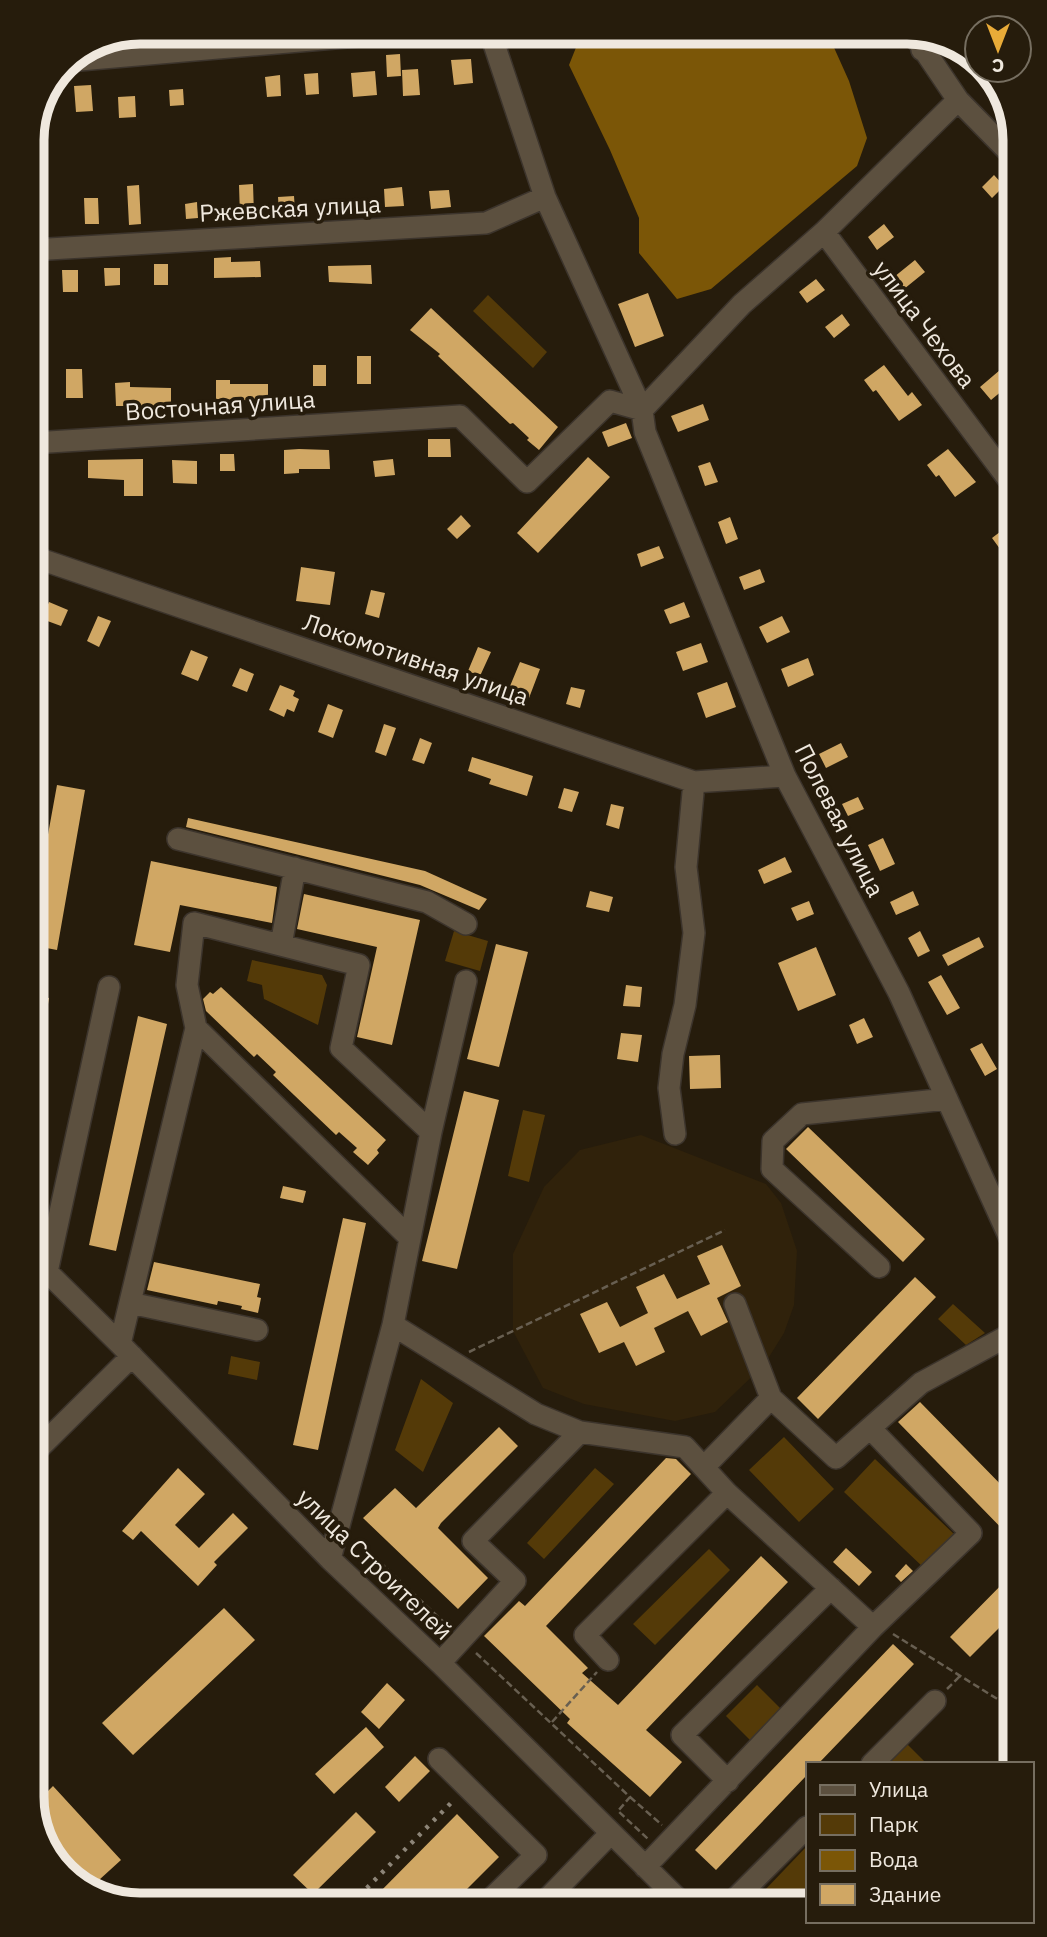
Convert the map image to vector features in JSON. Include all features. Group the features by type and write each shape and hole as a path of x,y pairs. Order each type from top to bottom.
{"street":[{"path":"89,59 266,44"},
{"name":"Полевая улица","path":"494,44 545,197 642,410 646,432 785,776 899,993 1003,1223"},
{"path":"920,45 958,100 1003,146"},
{"path":"642,410 742,304 824,232 958,100"},
{"name":"Ржевская улица","path":"44,249 486,223 545,197"},
{"name":"улица Чехова","path":"824,232 1003,472"},
{"name":"Восточная улица","path":"44,442 460,416 527,482 610,401 642,410"},
{"name":"Локомотивная улица","path":"44,560 694,782 785,776"},
{"path":"675,1135 669,1088 673,1055 685,1005 694,933 686,867 694,782"},
{"path":"178,839 427,902 466,924"},
{"path":"281,945 295,867"},
{"path":"44,1442 126,1350 130,1303 195,1028 187,985 194,923 359,965 341,1048 431,1132"},
{"path":"330,1559 393,1325 431,1132 466,981"},
{"path":"44,1255 109,986"},
{"path":"195,1028 410,1238"},
{"path":"879,1267 772,1169 773,1141 802,1114 947,1099"},
{"name":"улица Строителей","path":"44,1276 126,1350 330,1559 440,1663 672,1893"},
{"path":"130,1303 257,1330"},
{"path":"735,1304 771,1398 836,1458 921,1383 1003,1338"},
{"path":"393,1325 536,1414 580,1432 685,1447 727,1493 875,1626"},
{"path":"704,1467 771,1398"},
{"path":"645,1867 875,1626 971,1533 870,1428"},
{"path":"440,1663 515,1581 473,1541 580,1432"},
{"path":"608,1660 585,1635 727,1493"},
{"path":"728,1781 682,1735 831,1588"},
{"path":"874,1762 935,1701"},
{"path":"439,1759 536,1855 501,1893"},
{"path":"741,1893 806,1828"},
{"path":"555,1893 610,1833"}],"path":[{"path":"451,1361 725,1230"},
{"path":"372,1576 383,1565 630,1797 668,1843"},
{"path":"875,1626 1003,1703"},
{"path":"551,1723 608,1660"},
{"path":"630,1797 618,1811 668,1843"}],"shaded area":[{"path":"641,1135 766,1184 781,1203 797,1251 794,1305 784,1333 764,1365 715,1412 675,1421 584,1404 543,1388 513,1331 513,1254 544,1187 580,1150"}],"green space":[{"path":"488,295 547,352 533,368 473,311"},
{"path":"454,931 488,941 480,971 445,961"},
{"path":"252,960 322,975 327,985 318,1025 264,999 262,985 247,981"},
{"path":"523,1110 545,1115 529,1182 508,1176"},
{"path":"953,1304 985,1333 966,1345 938,1319"},
{"path":"231,1356 260,1362 257,1380 228,1374"},
{"path":"421,1379 453,1403 423,1472 395,1450"},
{"path":"784,1437 834,1489 799,1522 749,1470"},
{"path":"875,1459 955,1535 924,1568 844,1492"},
{"path":"595,1468 614,1484 544,1559 527,1543"},
{"path":"709,1549 730,1570 655,1645 633,1624"},
{"path":"757,1685 782,1710 751,1741 726,1716"},
{"path":"907,1744 925,1762 890,1762"},
{"path":"806,1847 806,1893 764,1891"}],"water":[{"path":"577,44 832,44 849,81 867,138 857,166 711,289 677,299 639,253 639,218 569,65"}],"building":[{"path":"400,54 401,76 387,77 386,55"},
{"path":"471,59 473,83 454,85 451,60"},
{"path":"418,69 420,95 403,96 402,70"},
{"path":"375,71 377,95 353,97 351,73"},
{"path":"318,73 319,94 306,95 304,74"},
{"path":"280,75 281,96 267,97 265,77"},
{"path":"91,85 93,111 76,112 74,86"},
{"path":"183,89 184,105 170,106 169,90"},
{"path":"135,96 136,117 119,118 118,97"},
{"path":"994,175 1003,185 992,198 982,187"},
{"path":"253,184 254,215 240,216 239,185"},
{"path":"139,185 141,224 129,225 127,186"},
{"path":"402,187 404,206 385,207 384,189"},
{"path":"449,190 451,207 431,209 429,191"},
{"path":"294,196 295,211 279,212 278,197"},
{"path":"84,198 98,198 99,224 85,224"},
{"path":"197,202 198,218 186,219 185,204"},
{"path":"884,224 894,237 877,250 868,237"},
{"path":"231,257 231,262 260,261 261,277 214,278 214,258"},
{"path":"915,260 925,272 904,289 894,277"},
{"path":"154,264 168,264 168,285 154,285"},
{"path":"371,265 372,284 329,282 328,266"},
{"path":"104,268 120,268 120,285 105,286"},
{"path":"62,270 78,270 78,292 63,292"},
{"path":"816,279 825,290 807,303 799,292"},
{"path":"648,293 664,336 635,347 618,304"},
{"path":"431,308 558,427 539,450 438,356 440,354 410,330"},
{"path":"842,314 850,325 834,338 825,327"},
{"path":"357,356 371,356 371,384 357,384"},
{"path":"313,365 326,365 326,386 313,386"},
{"path":"884,365 908,396 912,392 922,405 899,421 876,390 873,392 864,380"},
{"path":"66,369 82,369 83,398 66,398"},
{"path":"1000,370 1003,374 1003,390 991,400 980,387"},
{"path":"216,380 230,380 230,384 268,384 268,401 216,399"},
{"path":"130,382 130,387 171,388 171,406 116,406 115,383"},
{"path":"703,404 709,420 678,432 671,416"},
{"path":"626,423 632,438 608,447 602,432"},
{"path":"428,439 450,439 451,457 428,457"},
{"path":"948,449 976,482 955,497 939,475 936,477 927,465"},
{"path":"284,450 329,450 330,469 299,469 299,473 284,474"},
{"path":"220,454 234,454 235,471 220,471"},
{"path":"588,457 610,477 538,553 517,533"},
{"path":"143,459 143,496 124,496 124,480 88,478 88,460"},
{"path":"393,459 395,475 375,477 373,461"},
{"path":"172,460 197,461 197,484 173,483"},
{"path":"710,462 718,482 705,486 698,466"},
{"path":"461,515 471,526 457,539 447,529"},
{"path":"730,517 738,539 726,544 718,522"},
{"path":"1003,530 1003,547 1000,549 992,538"},
{"path":"659,546 664,558 641,567 637,554"},
{"path":"301,567 335,572 330,605 296,601"},
{"path":"760,569 765,582 744,590 739,577"},
{"path":"371,590 385,593 379,618 365,614"},
{"path":"49,602 68,610 61,626 44,620"},
{"path":"684,602 690,617 670,624 664,610"},
{"path":"98,616 111,621 99,647 87,641"},
{"path":"782,616 790,632 767,643 759,627"},
{"path":"701,643 708,662 683,671 676,652"},
{"path":"478,647 491,652 480,676 468,671"},
{"path":"191,650 208,657 198,681 181,674"},
{"path":"808,658 814,675 788,687 781,669"},
{"path":"520,662 540,669 529,698 508,691"},
{"path":"240,668 254,674 247,692 232,686"},
{"path":"727,682 736,707 706,718 697,693"},
{"path":"280,685 295,691 293,696 299,699 294,712 287,709 284,717 269,710"},
{"path":"571,687 585,690 580,708 566,704"},
{"path":"328,704 343,710 333,738 318,732"},
{"path":"384,724 396,728 386,756 375,752"},
{"path":"420,738 432,743 424,764 412,760"},
{"path":"841,743 848,757 826,768 819,754"},
{"path":"472,757 533,776 527,796 489,784 491,779 468,771"},
{"path":"57,785 85,790 57,950 44,948 44,856"},
{"path":"564,788 579,792 572,812 558,808"},
{"path":"858,797 864,809 848,816 842,804"},
{"path":"611,804 624,807 619,829 606,825"},
{"path":"188,818 425,871 487,899 479,910 420,885 186,827"},
{"path":"883,838 895,864 880,871 868,845"},
{"path":"785,857 792,872 764,884 758,870"},
{"path":"151,861 277,887 272,923 180,905 170,952 134,945"},
{"path":"590,891 613,897 609,912 586,907"},
{"path":"913,891 919,905 896,915 890,902"},
{"path":"304,894 420,920 392,1045 357,1037 377,947 297,929"},
{"path":"809,901 814,914 797,921 791,908"},
{"path":"920,931 930,951 918,957 908,938"},
{"path":"979,937 984,947 948,966 942,955"},
{"path":"496,944 528,952 499,1067 467,1059"},
{"path":"816,947 836,995 798,1011 778,963"},
{"path":"941,975 960,1008 947,1015 928,982"},
{"path":"626,985 642,987 640,1007 623,1006"},
{"path":"221,987 386,1140 368,1165 353,1152 357,1148 339,1132 336,1135 273,1075 276,1072 257,1054 254,1057 206,1011 203,999"},
{"path":"44,997 49,998 44,1029"},
{"path":"138,1016 167,1024 116,1251 89,1245"},
{"path":"864,1018 873,1037 857,1044 849,1025"},
{"path":"621,1033 642,1035 638,1062 617,1059"},
{"path":"982,1043 997,1069 985,1076 970,1049"},
{"path":"720,1055 721,1088 690,1089 689,1056"},
{"path":"464,1091 499,1100 457,1269 422,1261"},
{"path":"808,1127 925,1239 903,1262 786,1149"},
{"path":"283,1186 306,1191 303,1203 280,1198"},
{"path":"343,1218 366,1223 318,1450 293,1445"},
{"path":"722,1245 741,1286 717,1298 728,1322 701,1336 688,1311 654,1328 665,1352 636,1366 624,1342 599,1353 580,1314 607,1302 620,1327 648,1313 636,1287 664,1274 677,1299 710,1284 697,1256"},
{"path":"154,1262 260,1284 258,1313 241,1309 242,1306 218,1301 217,1305 147,1290"},
{"path":"915,1277 936,1297 818,1419 797,1398"},
{"path":"920,1402 1003,1487 1003,1530 898,1422"},
{"path":"499,1427 518,1446 438,1528 488,1578 458,1609 363,1518 395,1488 416,1508"},
{"path":"666,1458 676,1459 691,1474 546,1626 588,1668 582,1673 618,1705 761,1556 788,1582 646,1730 682,1762 650,1797 567,1723 570,1719 484,1636 519,1601 525,1606"},
{"path":"178,1468 205,1494 175,1525 199,1548 233,1513 248,1528 214,1562 217,1565 198,1586 141,1531 133,1540 122,1531"},
{"path":"846,1548 872,1572 859,1586 833,1562"},
{"path":"906,1564 913,1571 901,1582 895,1576"},
{"path":"1003,1583 1003,1624 970,1657 950,1637"},
{"path":"224,1608 255,1640 133,1755 102,1723"},
{"path":"893,1644 914,1664 820,1762 806,1762 806,1776 716,1870 695,1850"},
{"path":"387,1683 405,1700 379,1729 361,1712"},
{"path":"366,1727 384,1747 334,1794 315,1774"},
{"path":"415,1756 430,1771 399,1802 385,1787"},
{"path":"53,1786 121,1860 96,1882 72,1865 57,1845 46,1816 44,1795"},
{"path":"356,1812 376,1832 314,1893 293,1875"},
{"path":"457,1814 499,1857 463,1893 379,1893"}],"railway":[{"path":"362,1893 454,1800"}]}
